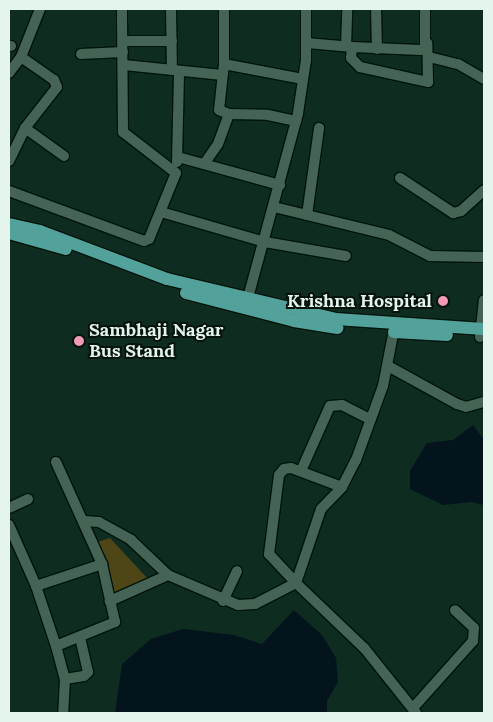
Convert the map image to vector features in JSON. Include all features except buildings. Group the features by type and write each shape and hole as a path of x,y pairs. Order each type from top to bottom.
{"main road":[{"path":"9,224 40,231 167,279 294,321 482,333"},
{"path":"9,233 62,248 157,284 247,304"},
{"path":"395,328 412,333 482,333"}],"street":[{"path":"9,73 21,56 40,9"},
{"path":"122,9 124,65 123,132 176,173"},
{"path":"9,191 144,241 149,239 176,173 178,157 171,9"},
{"path":"224,9 224,64 218,110 229,114 268,115 296,121"},
{"path":"247,304 266,242 296,121 307,43 306,9"},
{"path":"347,9 349,47 351,58 356,65 428,82 429,57 426,42 426,9"},
{"path":"376,9 377,49"},
{"path":"123,41 172,40"},
{"path":"307,43 377,49 420,50 426,42"},
{"path":"81,54 123,52"},
{"path":"9,160 25,128 57,83 21,56"},
{"path":"429,57 458,64 484,79"},
{"path":"224,64 303,79"},
{"path":"124,65 222,75"},
{"path":"204,164 218,144 229,114"},
{"path":"25,128 64,156"},
{"path":"307,214 319,128"},
{"path":"178,157 280,185"},
{"path":"400,178 453,213 461,211 484,190"},
{"path":"274,207 389,235 430,256 484,257"},
{"path":"160,212 266,242 346,256"},
{"path":"482,333 484,300"},
{"path":"85,521 100,522 131,540 168,575 223,601 238,605 255,604 296,583 321,510 342,487 356,460 388,366 395,328"},
{"path":"388,366 457,404 466,407 484,402"},
{"path":"301,471 330,406 342,405 370,419"},
{"path":"56,462 85,521 102,564 116,622 56,646"},
{"path":"342,487 301,471 284,469 279,475 275,523 268,548 269,554 296,583 365,649 414,711 473,640 474,628 455,610"},
{"path":"9,508 28,498"},
{"path":"9,525 36,586 56,646 65,679 63,713"},
{"path":"36,586 102,564"},
{"path":"223,601 237,571"},
{"path":"110,601 168,575"},
{"path":"65,679 84,676 88,672 80,638"}],"shaded area":[{"path":"110,538 148,579 110,601 94,543"}],"water":[{"path":"473,425 484,440 484,505 471,502 443,505 410,489 410,471 427,443 453,440"},
{"path":"294,610 322,635 336,658 338,682 327,701 327,713 115,713 122,664 151,639 183,629 234,635 262,644"}],"place":[{"name":"Krishna Hospital","path":"443,301"},
{"name":"Sambhaji Nagar Bus Stand","path":"79,341"}]}
